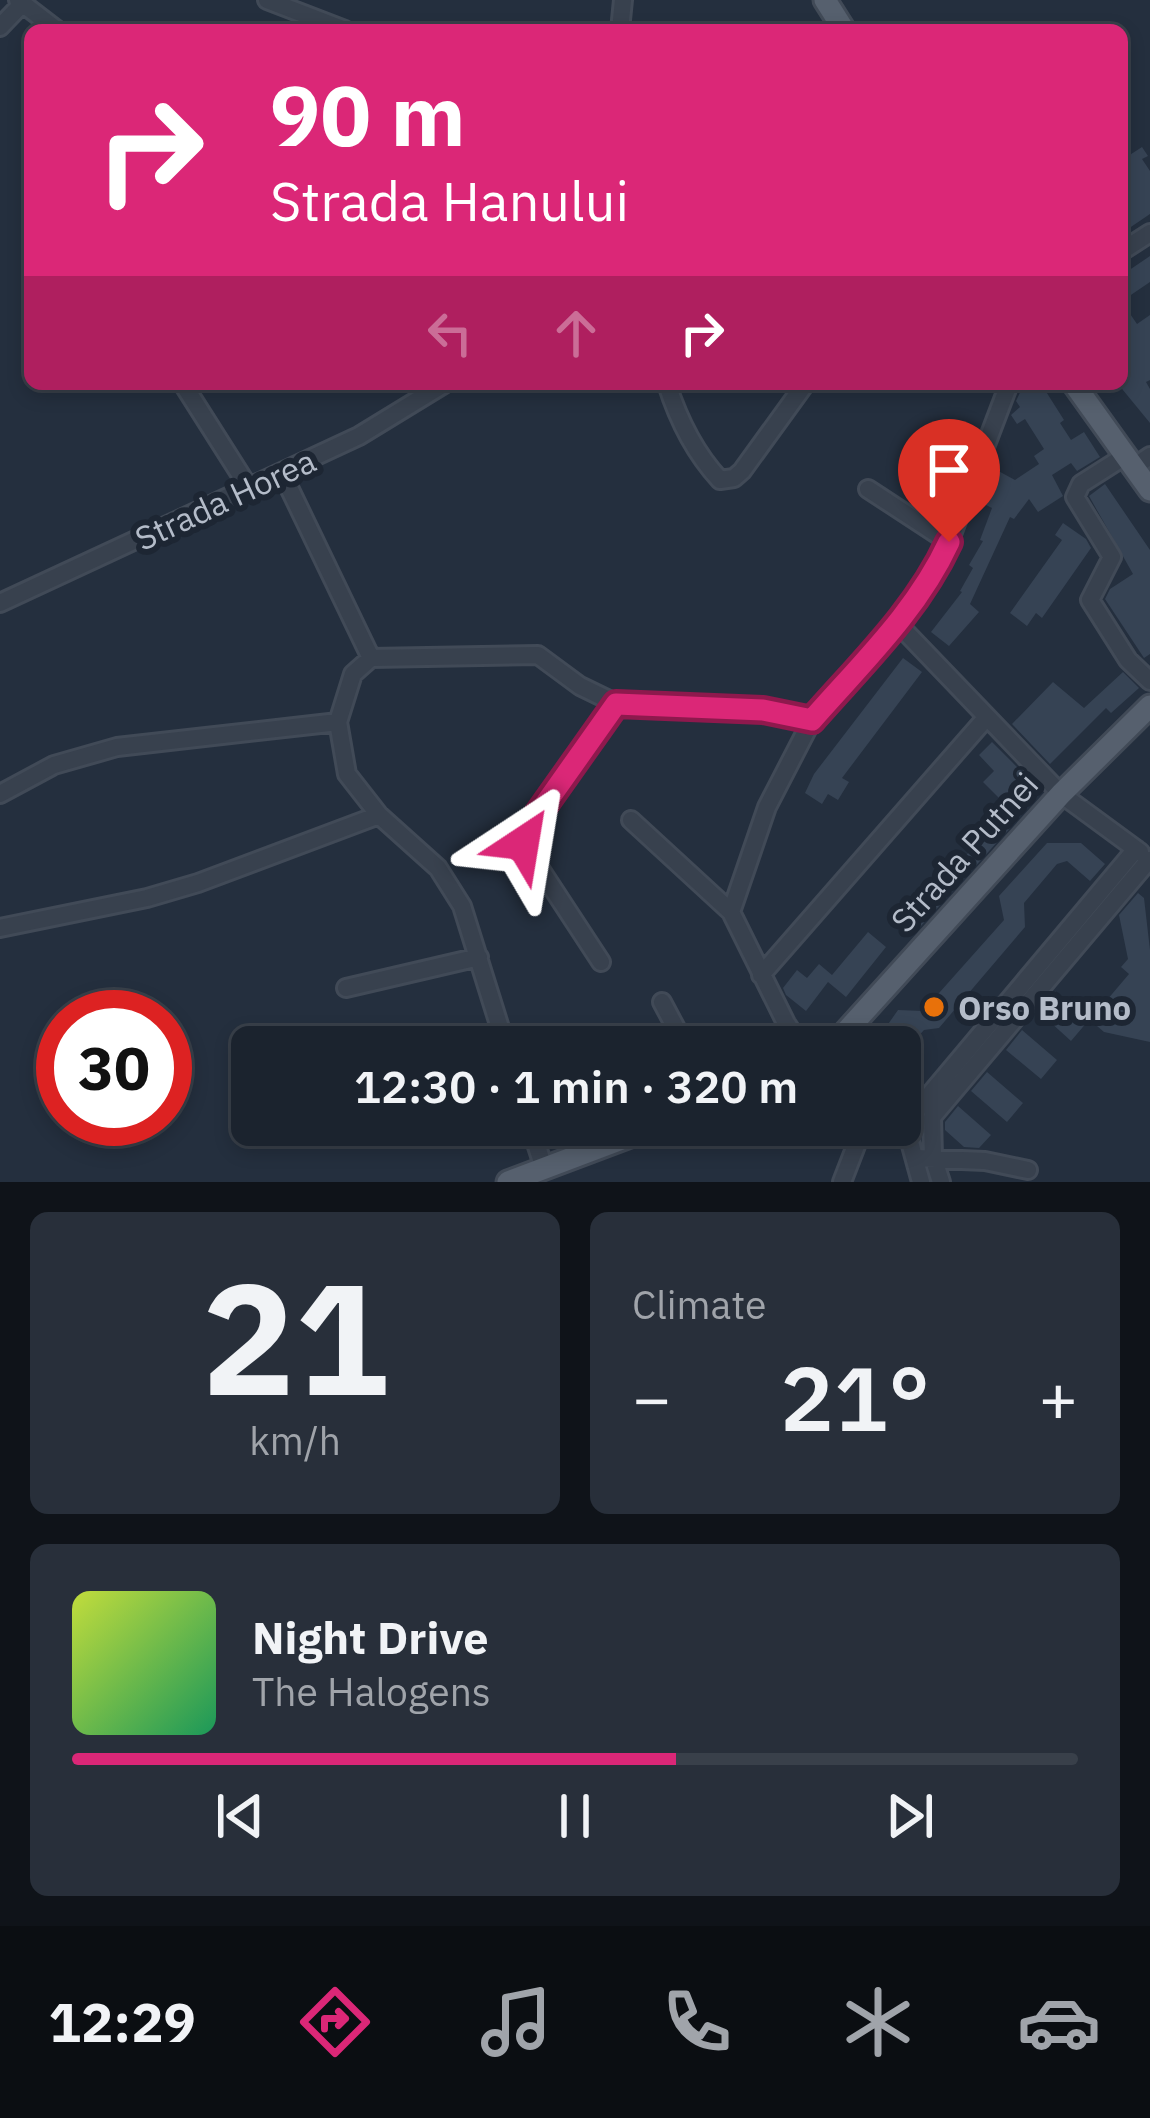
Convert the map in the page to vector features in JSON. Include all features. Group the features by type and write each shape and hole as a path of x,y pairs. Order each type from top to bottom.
{"main road":[{"path":"1079,390 1136,460 1150,490"},
{"name":"Strada Putnei","path":"851,1026 1061,794 1150,706"},
{"path":"508,1182 603,1146"}],"street":[{"path":"267,0 329,24"},
{"path":"0,26 20,2 49,24"},
{"path":"187,390 249,488"},
{"name":"Strada Horea","path":"0,603 359,436 434,390"},
{"path":"669,390 706,466 720,480 742,471 802,390"},
{"path":"731,912 767,807 812,720 928,584 949,542 1007,390"},
{"path":"1136,460 1081,484 1075,497 1112,556 1090,600 1128,660 1150,682"},
{"path":"282,473 370,658"},
{"path":"868,489 949,542"},
{"path":"898,624 1061,794 1145,856"},
{"path":"500,1026 462,906 438,868 380,815 347,774 338,722 353,674 370,658 538,655 580,686 616,704 763,710 812,720"},
{"path":"601,962 523,843 524,834 616,704"},
{"path":"761,975 986,718"},
{"path":"0,794 54,765 117,747 338,722"},
{"path":"0,928 198,884 380,815"},
{"path":"631,820 731,912 790,1026"},
{"path":"921,1101 1145,856"},
{"path":"921,1182 932,1117 1145,856"},
{"path":"346,988 479,957"},
{"path":"662,1002 675,1026"},
{"path":"537,1146 544,1168"},
{"path":"842,1182 856,1146"},
{"path":"914,1146 941,1182"},
{"path":"924,1158 986,1161 1028,1171"}],"building":[{"path":"1142,147 1148,156 1142,159 1150,171 1150,214 1128,229 1128,156"},
{"path":"1150,256 1150,282 1128,297 1128,271"},
{"path":"1128,311 1137,324 1150,315 1150,380 1146,382 1150,423 1123,390 1128,390"},
{"path":"1021,390 1045,390 1071,440 1084,432 1100,457 1077,471 1071,463 1052,475 1063,496 1038,512 1029,499 1014,519 1010,517 970,604 979,612 949,646 931,632 962,592 973,568 969,565 983,541 992,508 978,501 991,467 1015,480 1039,464 1034,456 1044,449 1025,419 1017,424 1011,415 1020,407 1016,401"},
{"path":"1105,484 1150,550 1150,654 1144,658 1105,599 1110,589 1133,574 1089,496"},
{"path":"1063,523 1091,548 1042,618 1036,613 1027,626 1010,613 1062,540 1055,535"},
{"path":"903,658 922,672 842,778 849,782 838,800 828,794 822,804 805,793 814,774"},
{"path":"1123,672 1139,688 1111,713 1106,708 1050,764 1012,724 1053,682 1084,708"},
{"path":"992,742 1029,779 1005,803 1020,817 920,927 910,918 933,891 929,888 952,862 956,866 971,850 968,848 981,834 977,831 1003,802 983,782 994,771 979,755"},
{"path":"1047,843 1081,843 1105,864 1090,881 1067,861 1057,864 1024,903 1025,927 939,1028 921,1033 921,1026 887,1026 898,1010 923,1011 1004,920 999,896"},
{"path":"1138,893 1144,898 1150,950 1150,1042 1104,1032 1090,1020 1129,974 1121,967 1128,959 1119,915"},
{"path":"868,932 886,947 846,997 828,982 806,1011 786,995 783,988 797,970 807,978 819,964 832,975"},
{"path":"1055,991 1088,1021 1071,1041 1038,1011"},
{"path":"1022,1030 1057,1060 1041,1079 1006,1050"},
{"path":"987,1072 1023,1103 1007,1122 971,1091"},
{"path":"958,1106 991,1135 979,1148 964,1147 945,1130 945,1122"}],"place":[{"name":"Orso Bruno","path":"934,1007"}],"route":[{"path":"523,843 524,834 616,704 763,710 812,720 898,624 928,584 949,542"}]}
